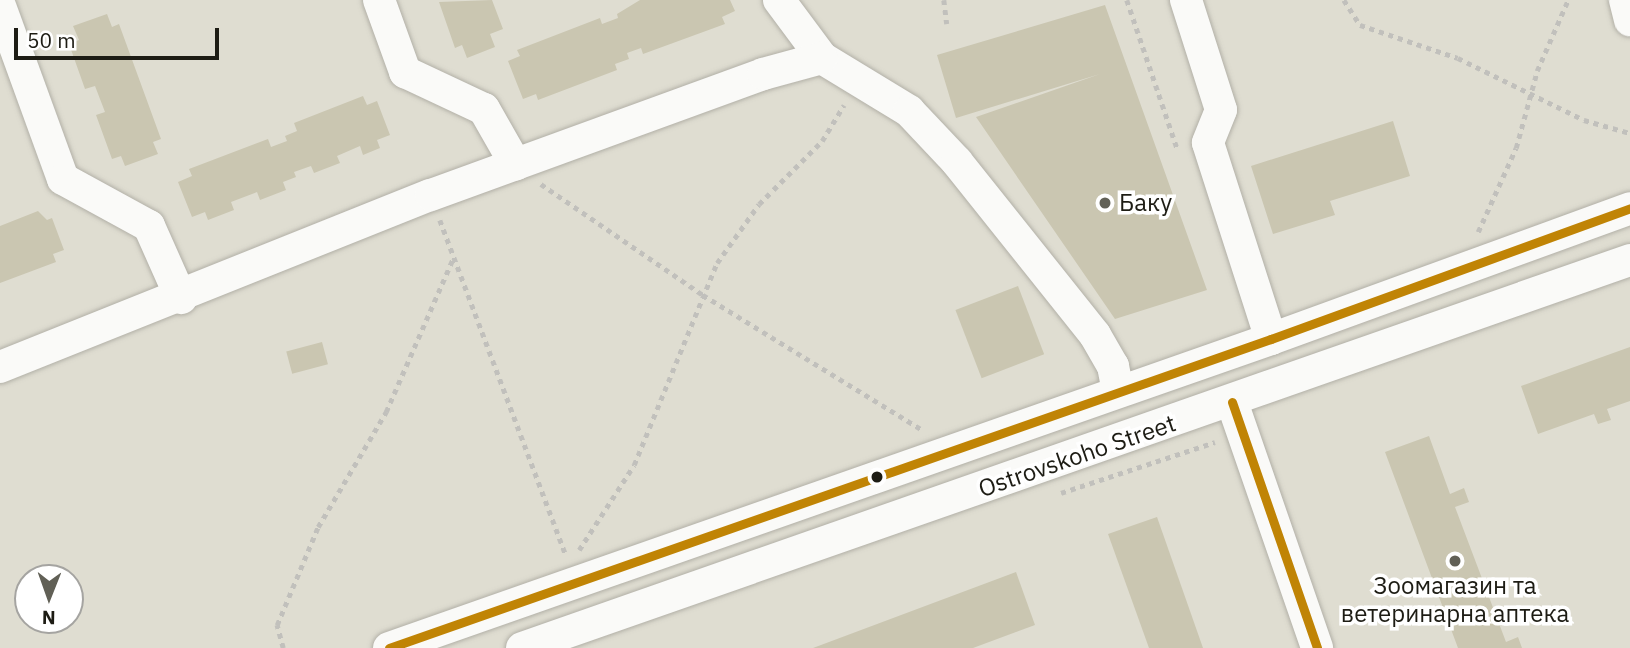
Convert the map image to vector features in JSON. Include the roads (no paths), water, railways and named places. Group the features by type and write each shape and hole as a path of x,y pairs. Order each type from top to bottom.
{"street":[{"path":"379,0 405,72 484,109 516,165"},
{"path":"779,0 822,58 909,111 957,162 1095,335 1113,366 1118,392"},
{"path":"1186,0 1221,110 1208,142 1271,339"},
{"path":"1625,0 1630,20"},
{"path":"0,6 63,179 149,226 181,298"},
{"path":"0,367 181,298 431,195 763,74 822,58"},
{"name":"Ostrovskoho Street","path":"389,648 1271,339 1630,208"},
{"name":"Ostrovskoho Street","path":"522,648 1232,402 1630,260"},
{"path":"1232,402 1317,648"},
{"path":"1033,422 1049,466"}],"place":[{"name":"Баку","path":"1105,203"},
{"name":"Зоомагазин та ветеринарна аптека","path":"1455,561"}]}
